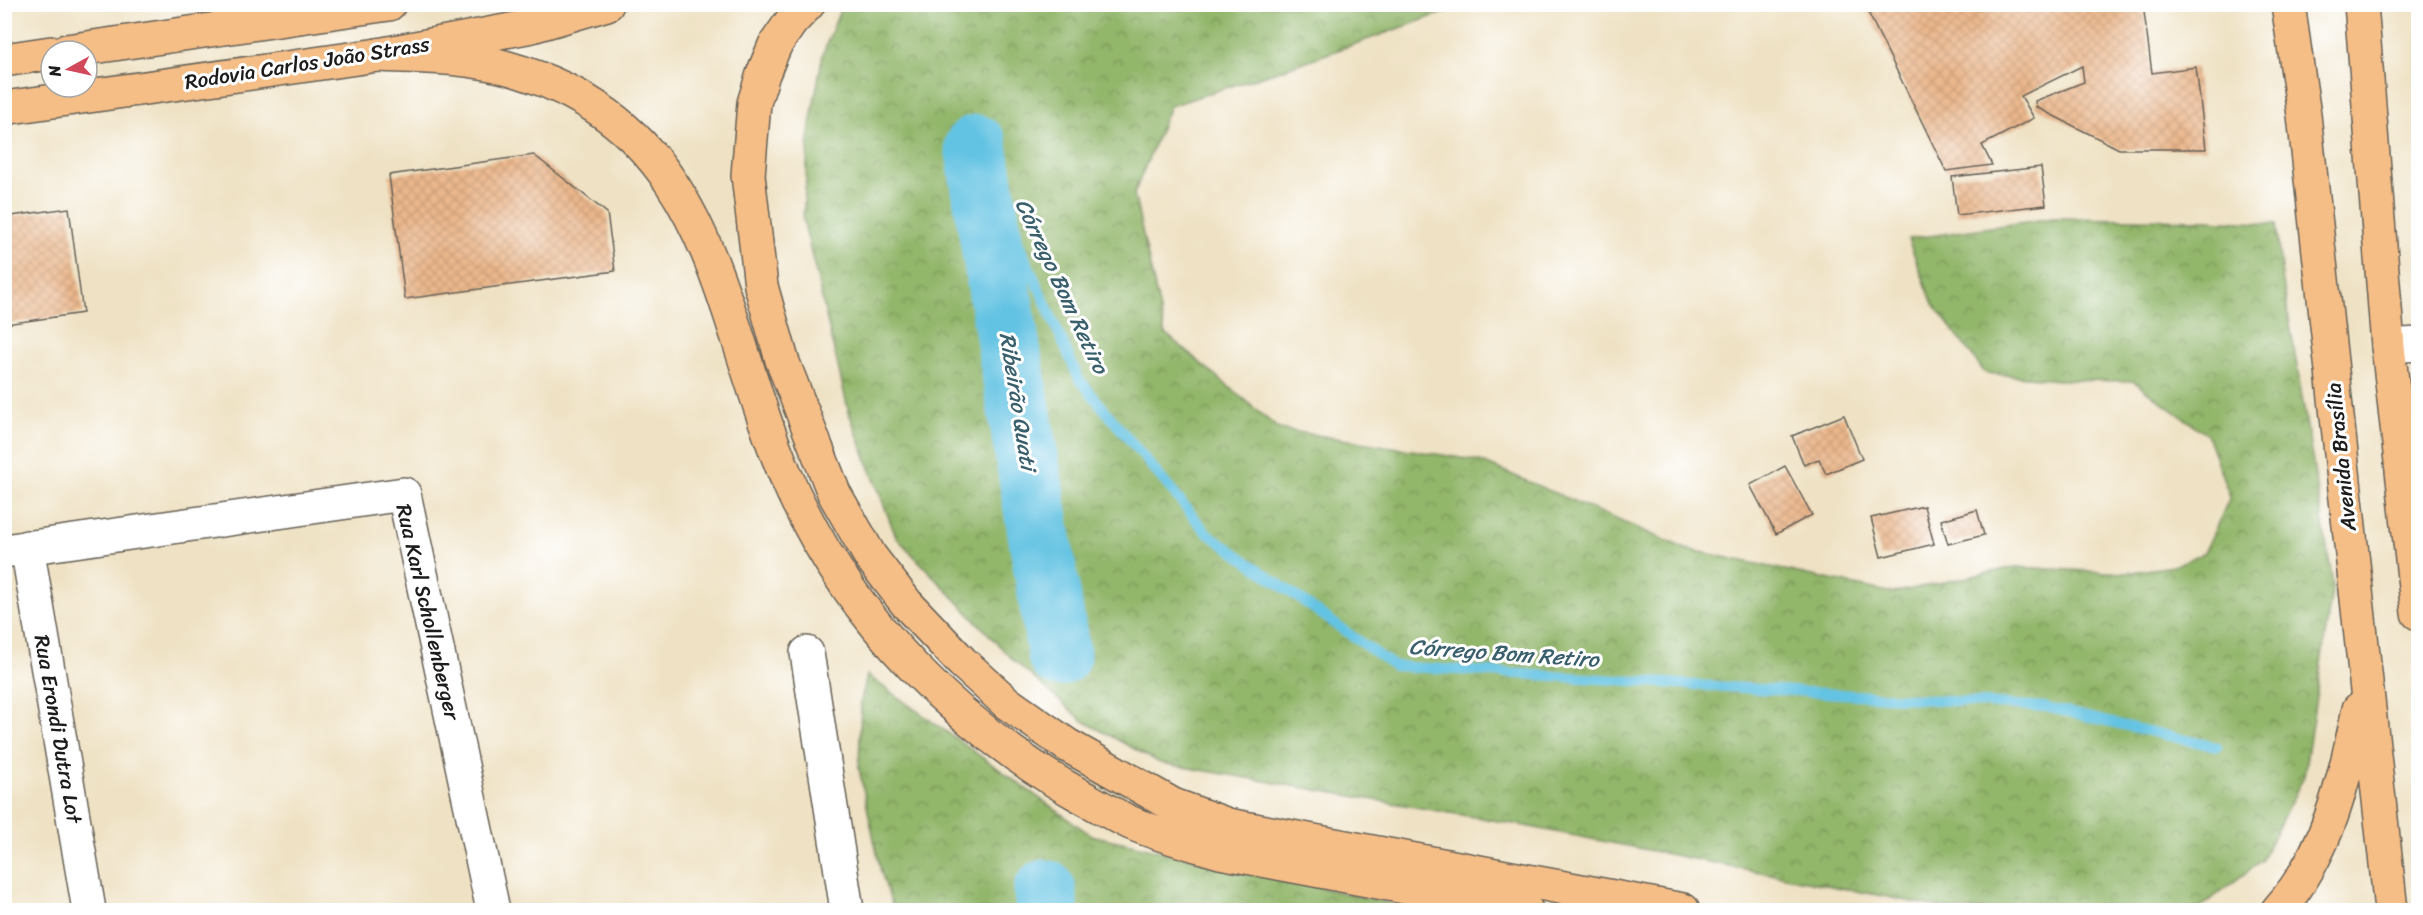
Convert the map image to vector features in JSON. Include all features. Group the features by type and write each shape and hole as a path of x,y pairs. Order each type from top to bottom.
{"highway":[{"path":"99,46 389,4"},
{"name":"Rodovia Carlos João Strass","path":"4,108 378,55 532,26 607,4"},
{"path":"808,4 791,22 775,45 754,103 748,175 761,286 782,360 834,493 870,556 907,604 962,662 1007,703 1067,745 1173,805 1228,825 1683,910"},
{"name":"Avenida Brasília","path":"2288,4 2304,115 2391,910"},
{"path":"2361,4 2403,345 2418,613"},
{"path":"4,60 39,55"},
{"path":"378,55 462,59 506,67 552,83 601,111 625,128 657,161 687,206 701,235 718,276 766,427 794,493 825,552 857,599 897,650 932,688 1010,751 1053,780 1131,823 1189,843 1220,852 1526,910"},
{"path":"2278,910 2296,890 2329,826 2346,775 2365,677"}],"street":[{"name":"Rua Karl Schollenberger","path":"16,549 404,494 494,910"},
{"name":"Rua Erondi Dutra Lot","path":"16,549 88,910"},
{"path":"807,653 847,910"}],"green space":[{"path":"842,5 1465,5 1287,68 1170,106 1134,194 1165,333 1279,429 1480,461 1686,549 1893,593 2015,567 2126,573 2173,566 2204,553 2230,497 2207,435 2133,381 2059,380 1985,373 1933,304 1908,239 2052,218 2208,220 2276,224 2281,270 2333,584 2304,776 2261,861 2197,910 1954,910 1520,825 1160,763 1083,721 1012,659 896,537 849,413 803,219 810,124 823,53"},
{"path":"867,675 1091,835 1418,910 894,910 881,872 859,769 861,701"}],"building":[{"path":"1864,4 2143,4 2152,73 2196,67 2206,149 2119,149 2036,107 2035,101 2084,82 2082,66 2021,96 2034,118 1982,145 1992,165 1946,171"},
{"path":"534,155 607,213 615,271 405,299 389,175"},
{"path":"2041,167 2046,205 1957,215 1952,177"},
{"path":"69,208 83,313 6,324 4,217"},
{"path":"1844,415 1862,459 1826,474 1819,459 1804,465 1792,436"},
{"path":"1785,466 1812,515 1776,534 1750,485"},
{"path":"1924,506 1934,544 1881,557 1871,518"},
{"path":"1977,510 1984,535 1948,544 1941,520"}],"waterway":[{"name":"Córrego Bom Retiro","path":"976,146 1079,379 1206,532 1394,666 2045,707 2217,747"},
{"name":"Ribeirão Quati","path":"976,146 1059,655"},
{"name":"Ribeirão Quati","path":"1045,891 1047,910"}]}
